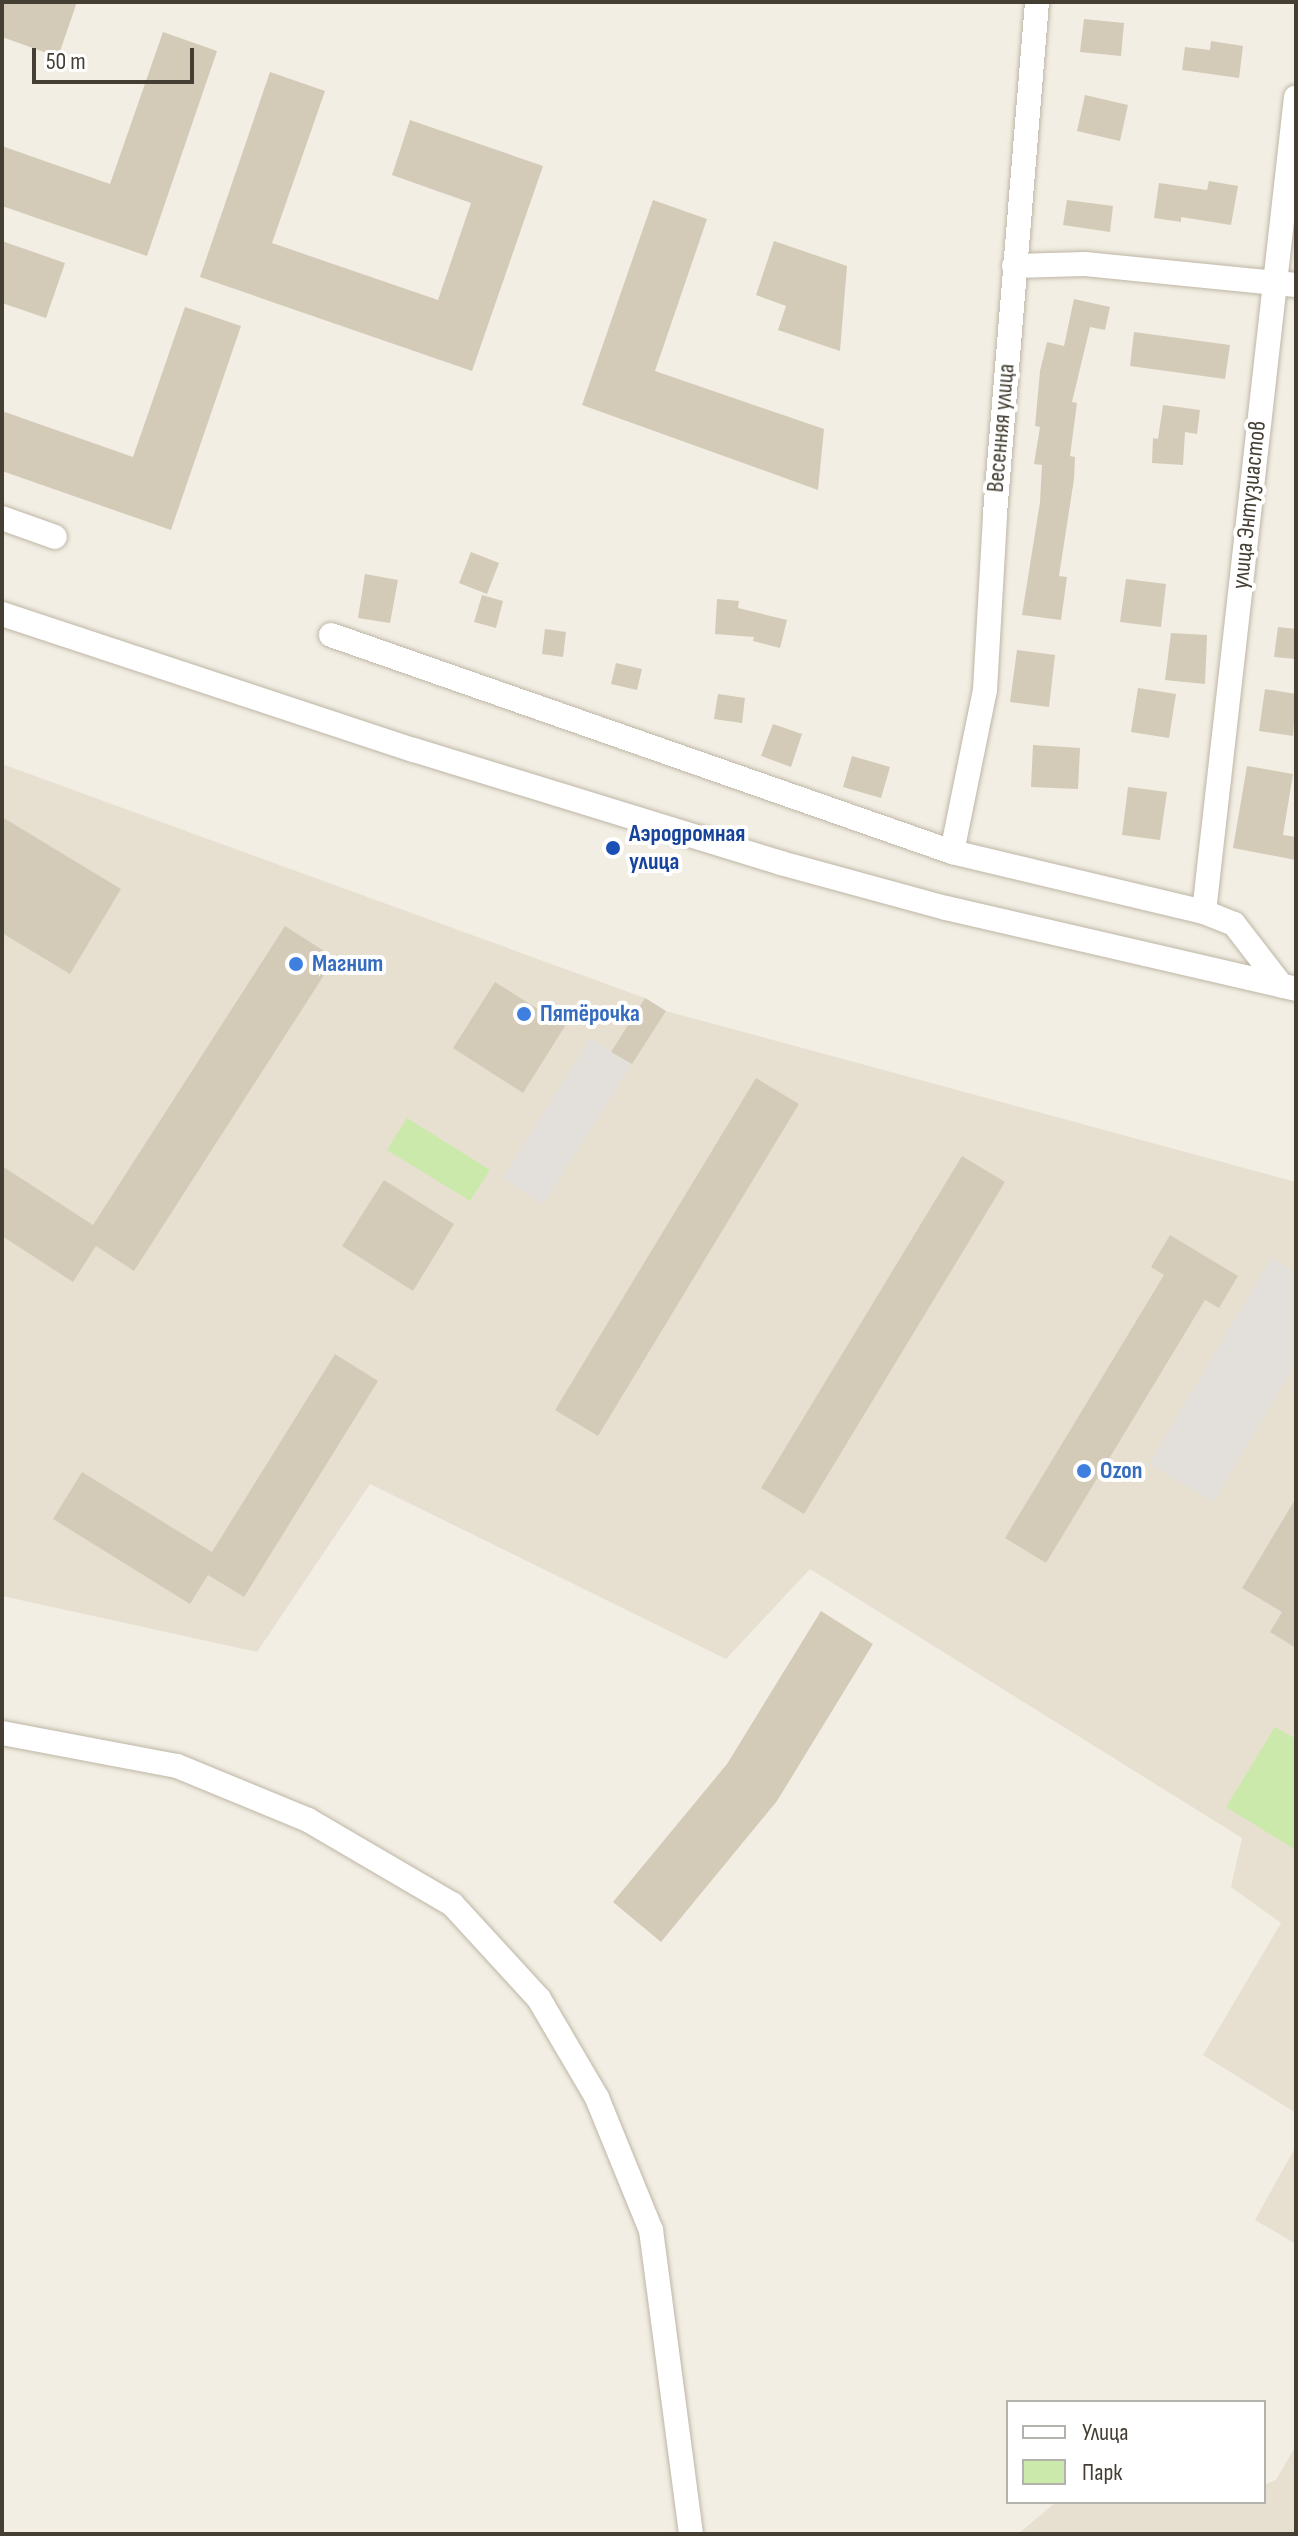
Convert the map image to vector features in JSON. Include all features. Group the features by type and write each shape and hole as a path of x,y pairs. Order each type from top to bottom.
{"street":[{"name":"Весенняя улица","path":"952,852 985,690 1014,266 1037,2"},
{"name":"улица Энтузиастов","path":"1204,912 1285,284 1296,97"},
{"path":"1014,266 1085,264 1285,284"},
{"path":"2,518 55,537"},
{"path":"2,614 429,755 766,859 946,908 1289,988"},
{"path":"331,635 952,852 1204,912 1234,924 1289,988"},
{"path":"2,1733 177,1766 308,1820 452,1904 539,1999 597,2098 651,2230 691,2534"}],"shaded area":[{"path":"2,764 645,998 666,1011 1296,1182 1296,2113 1203,2055 1281,1923 1231,1887 1242,1838 810,1569 726,1659 370,1484 257,1652 2,1596"},
{"path":"591,1038 632,1064 543,1204 502,1178"},
{"path":"1272,1257 1296,1274 1296,1363 1213,1502 1149,1464"},
{"path":"1296,2146 1296,2244 1255,2220"},
{"path":"1296,2445 1296,2534 1018,2534 1054,2504 1266,2504 1266,2484 1276,2480"}],"green space":[{"path":"407,1118 490,1170 470,1201 387,1150"},
{"path":"1275,1727 1296,1739 1296,1850 1226,1807"}],"building":[{"path":"2,2 77,2 58,57 2,37"},
{"path":"1084,19 1124,23 1121,56 1080,52"},
{"path":"163,32 217,51 147,256 2,206 2,146 110,184"},
{"path":"1211,41 1243,46 1239,78 1182,70 1185,47 1210,50"},
{"path":"270,72 325,91 272,243 438,300 471,203 392,175 410,120 543,166 472,371 200,277"},
{"path":"1085,95 1128,105 1120,141 1077,131"},
{"path":"1209,181 1238,186 1231,225 1181,217 1181,222 1154,218 1159,183 1207,190"},
{"path":"653,200 707,219 655,371 824,429 818,490 582,405"},
{"path":"1067,200 1113,206 1110,232 1063,225"},
{"path":"2,241 65,263 46,318 2,303"},
{"path":"774,241 847,266 840,351 778,330 786,306 756,295"},
{"path":"1074,299 1110,307 1105,330 1090,327 1072,402 1077,403 1070,456 1075,457 1074,479 1059,576 1067,577 1061,620 1022,615 1040,502 1042,465 1034,464 1040,427 1035,426 1040,371 1047,342 1064,346"},
{"path":"185,307 241,326 171,530 2,471 2,411 133,457"},
{"path":"1134,332 1230,345 1225,379 1130,366"},
{"path":"1163,405 1200,410 1197,434 1185,432 1183,465 1152,463 1153,438 1158,439"},
{"path":"471,552 499,563 487,594 459,583"},
{"path":"365,574 398,580 390,623 358,618"},
{"path":"1126,579 1166,584 1161,627 1120,622"},
{"path":"482,595 503,601 496,628 474,622"},
{"path":"717,599 739,601 738,608 787,620 780,648 753,641 754,637 715,634"},
{"path":"1278,627 1296,629 1296,659 1274,657"},
{"path":"545,629 566,632 563,657 542,654"},
{"path":"1171,633 1207,635 1205,684 1165,680"},
{"path":"1017,650 1055,655 1049,707 1010,702"},
{"path":"616,663 642,669 637,690 611,684"},
{"path":"1138,688 1176,694 1169,738 1131,732"},
{"path":"1265,689 1296,694 1293,736 1259,731"},
{"path":"718,694 745,698 742,723 714,719"},
{"path":"773,724 802,734 791,767 761,756"},
{"path":"1033,745 1080,748 1078,789 1031,787"},
{"path":"852,756 890,767 881,798 843,787"},
{"path":"1247,766 1293,774 1283,835 1296,837 1296,860 1233,848"},
{"path":"1128,787 1167,792 1160,840 1122,835"},
{"path":"2,817 121,889 70,974 2,933"},
{"path":"285,926 335,958 134,1271 96,1246 73,1282 2,1236 2,1166 93,1225"},
{"path":"495,982 565,1026 523,1093 453,1048"},
{"path":"645,998 666,1011 632,1064 611,1052"},
{"path":"756,1078 799,1104 598,1436 555,1410"},
{"path":"962,1156 1005,1182 804,1514 761,1488"},
{"path":"384,1180 454,1224 413,1291 342,1246"},
{"path":"1170,1235 1238,1276 1219,1308 1205,1300 1046,1563 1005,1538 1164,1275 1151,1267"},
{"path":"335,1354 378,1381 244,1597 208,1575 190,1604 53,1519 82,1472 212,1552"},
{"path":"1296,1498 1296,1648 1270,1632 1282,1612 1242,1588"},
{"path":"821,1611 873,1644 777,1801 661,1942 613,1902 727,1764"}],"place":[{"name":"Аэродромная улица","path":"613,848"},
{"name":"Магнит","path":"296,964"},
{"name":"Пятёрочка","path":"524,1014"},
{"name":"Ozon","path":"1084,1471"}]}
